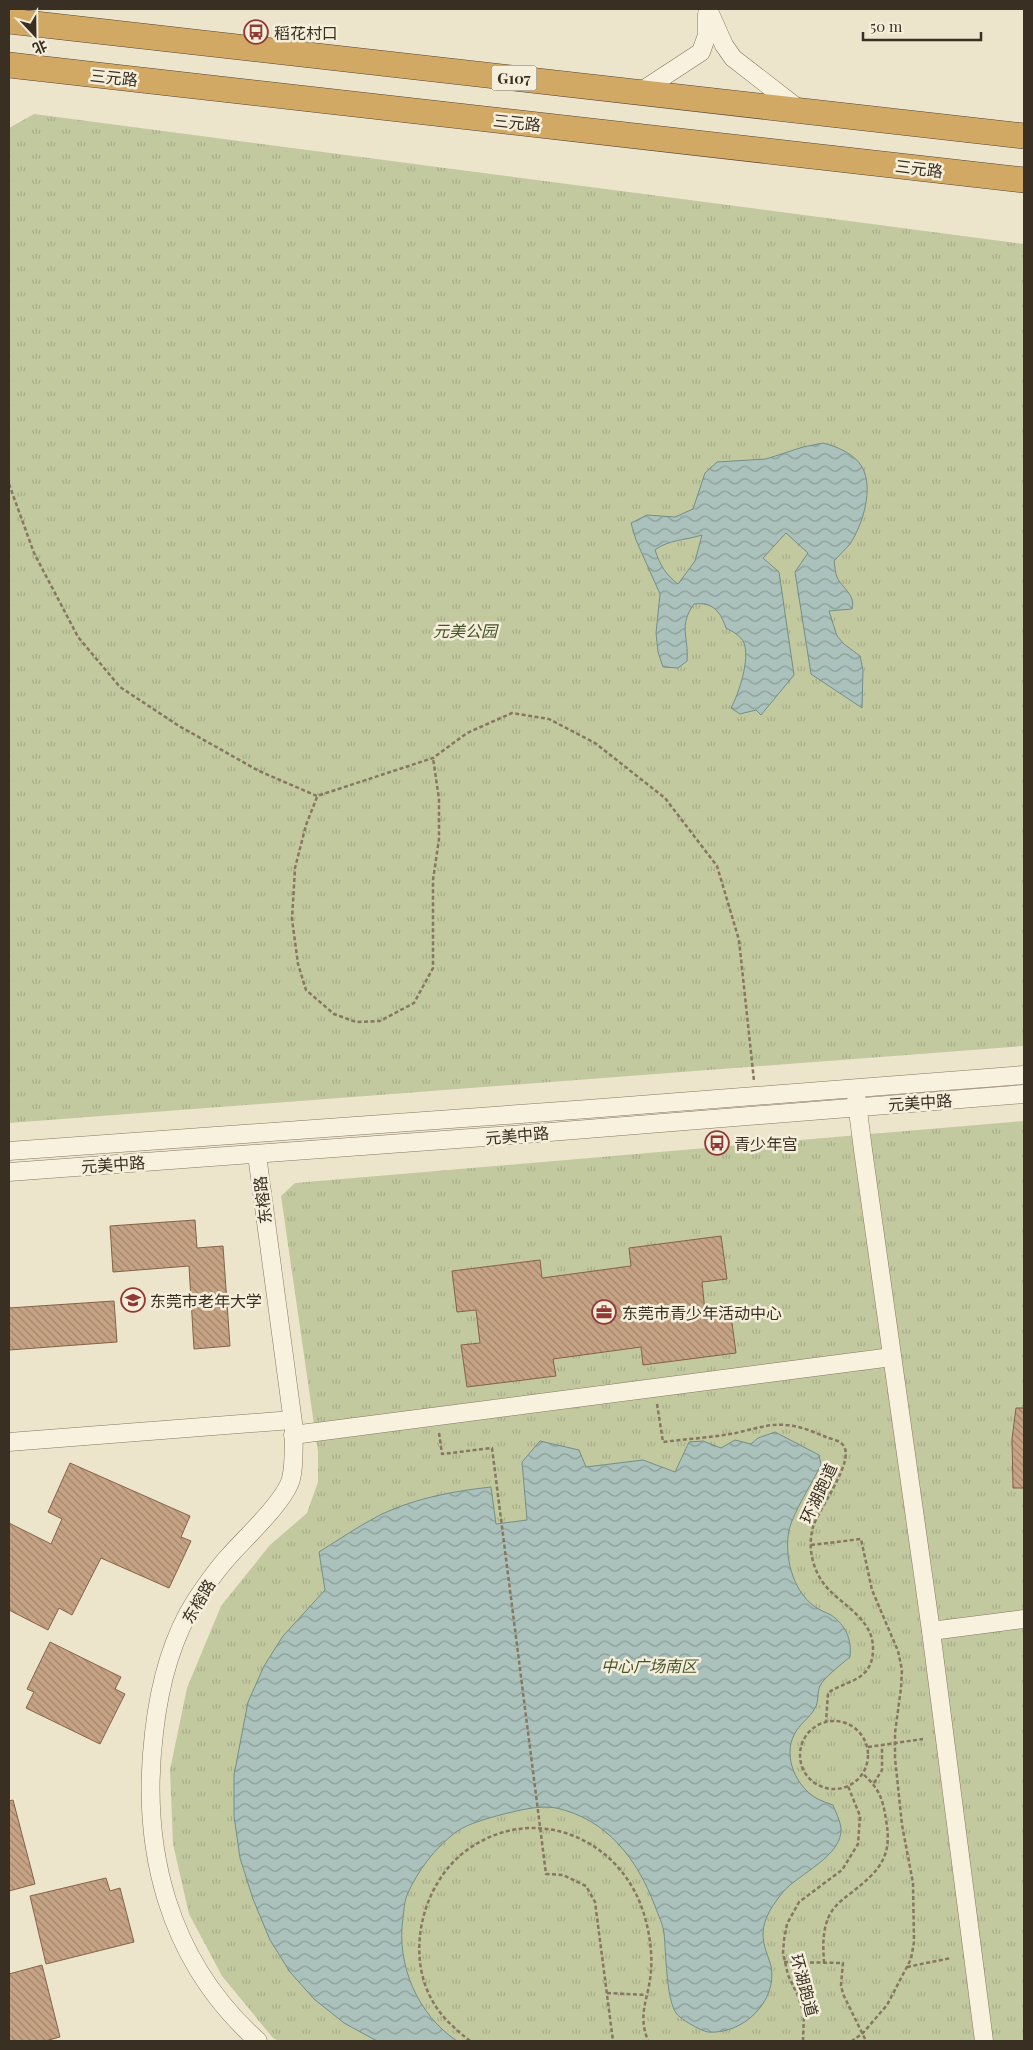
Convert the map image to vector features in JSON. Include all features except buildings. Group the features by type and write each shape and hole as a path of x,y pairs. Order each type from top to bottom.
{"highway":[{"name":"G107","path":"11,19 1022,135"},
{"name":"三元路","path":"11,66 1023,180"}],"street":[{"path":"640,92 701,52 707,34 708,9"},
{"path":"708,9 724,45 733,58 801,110"},
{"name":"元美中路","path":"9,1151 483,1118 1024,1075"},
{"path":"855,1087 931,1631 984,2041"},
{"name":"元美中路","path":"9,1172 1024,1094"},
{"name":"东榕路","path":"257,1154 293,1427 294,1459 290,1481 278,1502 210,1580 194,1602 176,1640 164,1676 156,1711 151,1756 151,1827 157,1866 167,1904 182,1941 205,1981 228,2010 258,2041"},
{"path":"9,1442 293,1427 437,1416 892,1357"},
{"path":"931,1631 1024,1619"}],"path":[{"path":"9,484 34,553 78,637 120,687 179,726 258,771 317,796 433,758 467,733 512,713 549,719 595,743 665,798 717,866 739,940 755,1095"},
{"path":"317,796 306,825 295,868 292,920 298,964 306,990 334,1014 356,1022 380,1021 414,1002 433,968 433,880 439,839 439,799 433,758"},
{"name":"环湖跑道","path":"655,1388 662,1442 717,1436 764,1426 786,1424 840,1442 844,1446 847,1457 844,1468 815,1521 810,1538 811,1545 815,1567 822,1580 829,1590 857,1615 867,1627 873,1642 871,1662 866,1671 828,1693 826,1722"},
{"path":"437,1416 442,1454 492,1448 546,1874 562,1875 586,1886 595,1902 613,2041"},
{"path":"811,1545 861,1539 872,1590 898,1651 902,1670 895,1743 897,1784 913,1883 914,1942 911,1959 886,2005 862,2034 852,2041"},
{"path":"837,1721 848,1724 863,1737 867,1747 868,1761 863,1774 848,1786 838,1789 818,1786 803,1771 800,1761 803,1741 809,1732 826,1722 837,1721"},
{"path":"867,1747 923,1738"},
{"path":"874,1783 882,1770 882,1745"},
{"path":"824,1963 824,1932 831,1913 838,1904 878,1869 886,1856 889,1843 888,1829 880,1794 874,1783 863,1774"},
{"name":"环湖跑道","path":"803,2041 804,2014 784,1962 784,1940 792,1912 799,1902 809,1892 842,1870 858,1844 860,1816 848,1786"},
{"path":"470,2041 444,2018 431,1999 424,1983 420,1966 419,1942 424,1916 431,1897 440,1881 451,1866 466,1851 498,1834 517,1829 541,1828 555,1828 585,1841 603,1852 627,1877 640,1904 648,1934 651,1971 643,2016 648,2041"},
{"path":"907,1967 951,1958"},
{"path":"784,1962 843,1963 843,1994 866,2041"},
{"path":"607,1993 646,1995"}],"green space":[{"name":"元美公园","path":"34,114 1024,244 1024,1046 9,1123 9,128"},
{"name":"中心广场南区","path":"1024,1121 1024,2041 279,2041 273,2038 222,1976 189,1914 173,1844 170,1770 187,1688 221,1606 270,1545 307,1513 318,1482 318,1452 281,1196 295,1183"}],"water":[{"path":"823,443 839,448 859,462 865,476 867,495 863,516 850,544 834,561 837,577 852,600 852,609 829,611 837,636 860,656 863,670 862,708 811,674 795,572 808,553 786,533 763,558 779,572 794,675 761,715 756,710 740,714 731,708 745,667 744,643 739,636 726,628 718,612 711,606 694,604 689,612 685,625 687,661 678,668 663,667 658,652 656,633 660,594 636,540 631,523 647,515 675,517 693,509 705,473 717,462 766,459 803,447","holes":["702,535 695,561 678,584 664,569 655,550 671,542"]},
{"path":"775,1432 819,1455 821,1465 799,1506 789,1530 789,1561 795,1582 806,1599 841,1623 849,1639 850,1657 822,1683 819,1688 816,1706 796,1731 790,1752 793,1770 797,1779 809,1793 833,1805 841,1828 840,1838 827,1856 783,1892 767,1917 763,1928 763,1938 771,1966 772,1979 769,1992 755,2014 745,2022 721,2032 705,2031 678,2015 670,1997 663,1926 639,1872 629,1857 605,1831 574,1813 543,1807 492,1817 473,1823 456,1832 428,1860 416,1877 407,1895 404,1906 402,1936 407,1971 421,2003 431,2017 457,2041 377,2041 344,2023 314,1999 290,1972 270,1940 253,1899 240,1858 234,1816 234,1775 248,1702 264,1666 283,1636 325,1590 319,1552 366,1523 395,1508 422,1499 463,1491 491,1487 496,1524 527,1520 522,1462 540,1441 579,1450 586,1467 643,1460 675,1472 689,1442 703,1441 721,1448 735,1440 751,1444 758,1438"}],"place":[{"name":"稻花村口","path":"256,32"},
{"name":"青少年宫","path":"717,1143"},
{"name":"东莞市老年大学","path":"133,1300"},
{"name":"东莞市青少年活动中心","path":"604,1312"}]}
